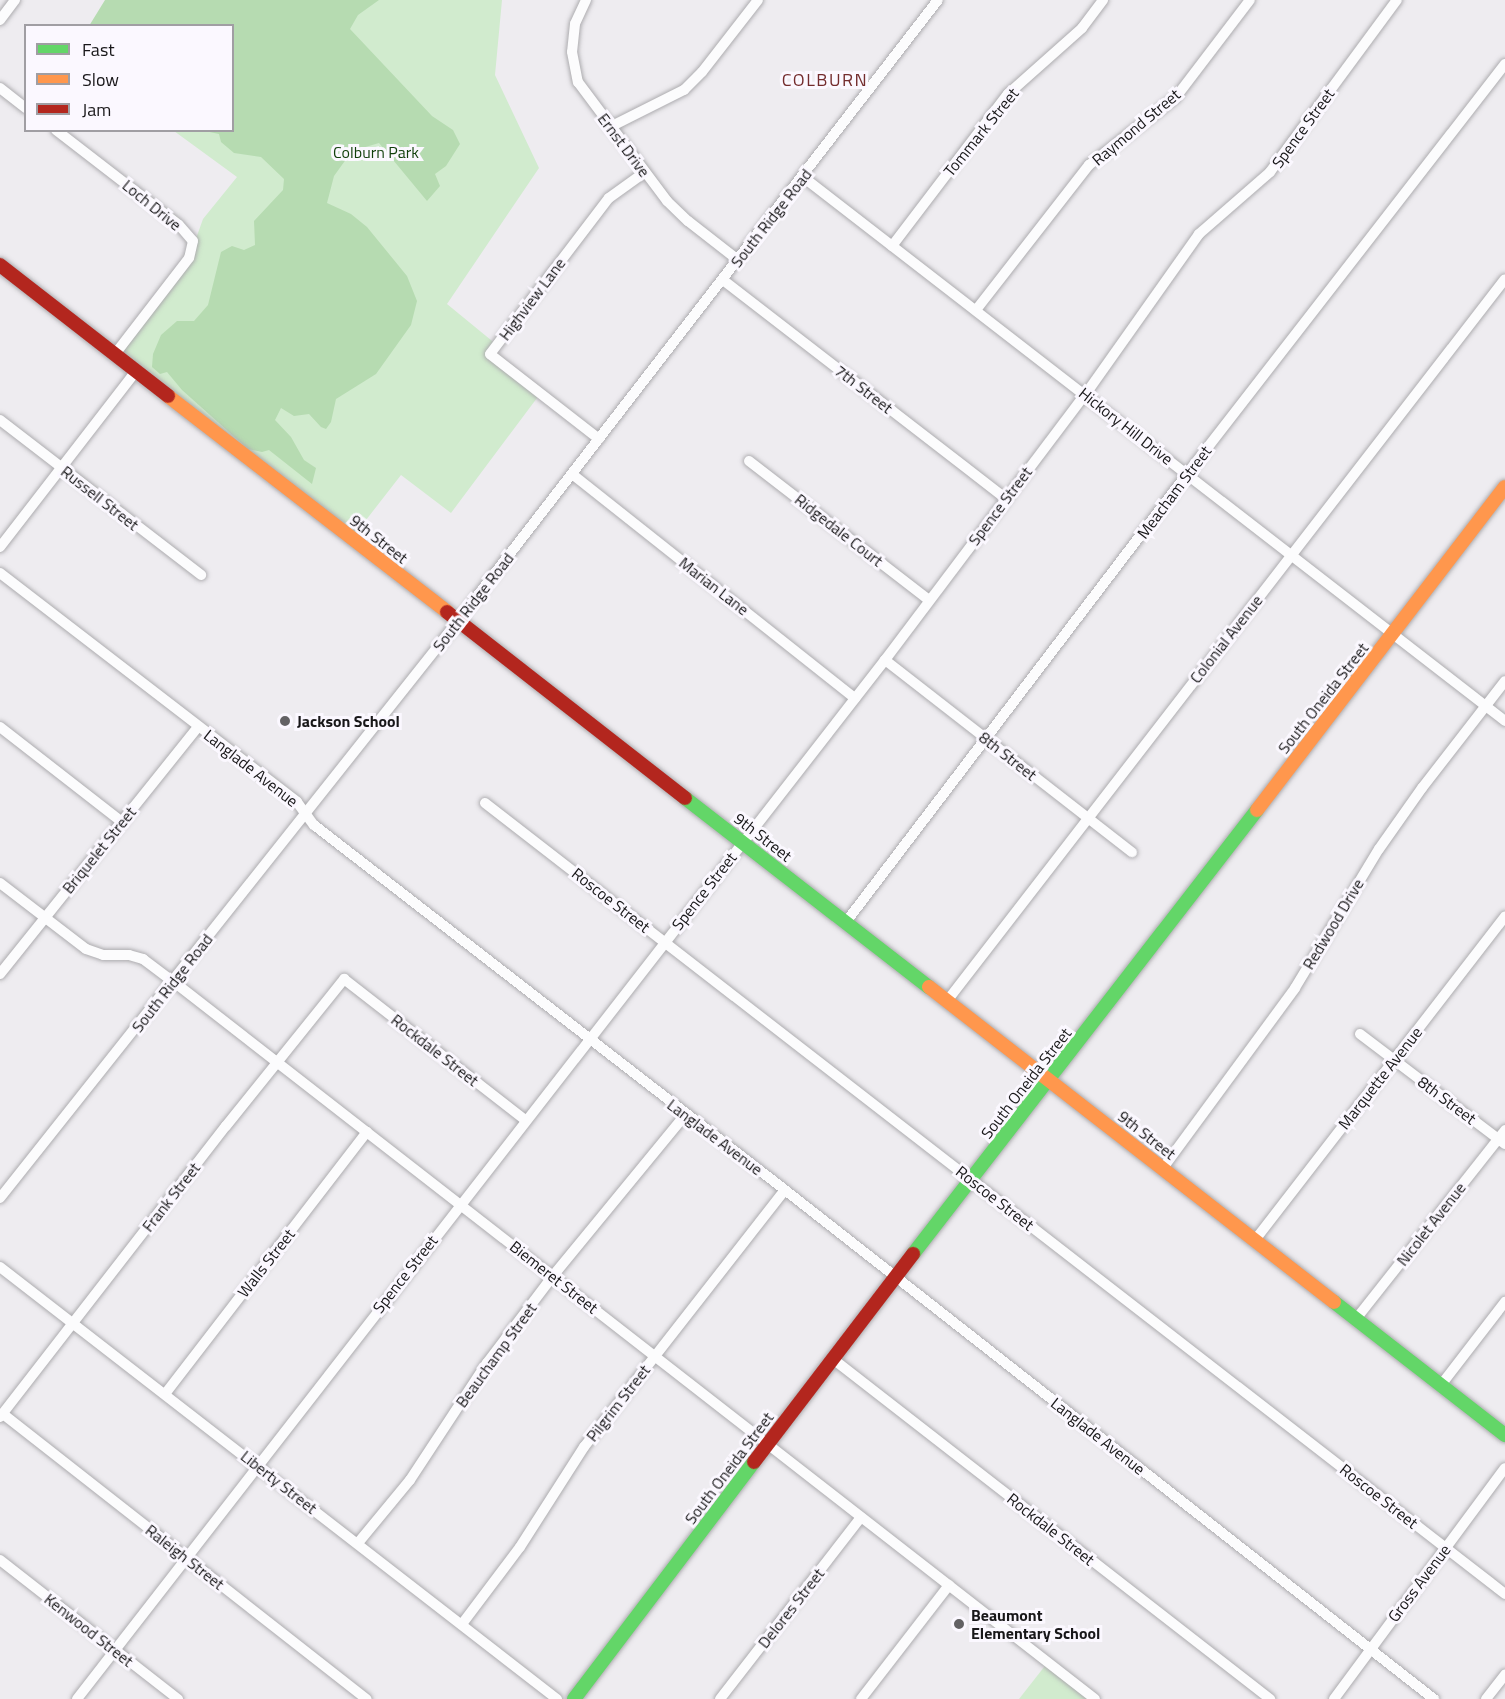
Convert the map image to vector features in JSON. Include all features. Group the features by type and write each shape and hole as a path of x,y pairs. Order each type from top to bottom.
{"street":[{"path":"0,20 15,0"},
{"name":"Ernst Drive","path":"586,0 575,24 572,52 578,82 667,201 688,221 738,260"},
{"path":"610,127 684,90 702,72 758,0"},
{"name":"South Ridge Road","path":"0,1198 174,982 458,621 938,0"},
{"name":"Tommark Street","path":"892,246 1008,94 1082,28 1103,0"},
{"name":"Raymond Street","path":"976,310 1089,165 1176,97 1250,0"},
{"name":"Spence Street","path":"77,1699 885,660 1085,395 1199,234 1270,172 1397,0"},
{"name":"Meacham Street","path":"846,922 1187,474 1505,64"},
{"path":"0,88 24,106"},
{"name":"Loch Drive","path":"59,132 179,225 193,241 189,258 115,354"},
{"name":"Highview Lane","path":"599,439 490,354 609,198 645,172"},
{"name":"Hickory Hill Drive","path":"802,177 1505,721"},
{"name":"9th Street","path":"0,265 1505,1435"},
{"name":"7th Street","path":"723,279 1006,499"},
{"name":"Colonial Avenue","path":"947,1000 1505,279"},
{"path":"0,547 136,371"},
{"name":"Russell Street","path":"0,420 201,575"},
{"name":"Ridgedale Court","path":"748,461 929,600"},
{"name":"Marian Lane","path":"572,474 855,698"},
{"name":"South Oneida Street","path":"574,1699 895,1277 1050,1080 1505,487"},
{"name":"Langlade Avenue","path":"0,573 297,802 314,825 785,1190 1434,1699"},
{"name":"8th Street","path":"885,660 1132,852"},
{"name":"Redwood Drive","path":"1163,1168 1295,988 1391,832 1505,681"},
{"path":"0,727 122,822"},
{"name":"Briquelet Street","path":"0,974 198,727"},
{"name":"Roscoe Street","path":"485,803 1505,1594"},
{"name":"Biemeret Street","path":"0,883 86,949 103,955 129,955 143,959 174,982 1095,1699"},
{"name":"Marquette Avenue","path":"1255,1240 1505,916"},
{"name":"Frank Street","path":"1,1416 344,979"},
{"name":"Rockdale Street","path":"344,979 525,1120"},
{"name":"8th Street","path":"1360,1034 1503,1138"},
{"name":"Beauchamp Street","path":"358,1543 410,1480 487,1363 552,1276 685,1114"},
{"name":"Walls Street","path":"165,1394 367,1132"},
{"name":"Nicolet Avenue","path":"1356,1319 1503,1138"},
{"name":"Pilgrim Street","path":"462,1624 520,1547 584,1447 785,1190"},
{"name":"Liberty Street","path":"0,1267 557,1699"},
{"path":"1441,1385 1505,1302"},
{"name":"Rockdale Street","path":"833,1359 1270,1699"},
{"name":"Raleigh Street","path":"1,1416 367,1699"},
{"name":"Gross Avenue","path":"1334,1699 1505,1468"},
{"name":"Delores Street","path":"720,1699 861,1517"},
{"name":"Kenwood Street","path":"0,1560 178,1699"},
{"path":"861,1699 949,1585"},
{"path":"1486,1699 1505,1675"}],"green space":[{"path":"105,0 379,0 358,15 350,29 432,116 453,130 460,144 446,166 435,174 440,186 427,201 379,143 352,151 334,176 327,203 351,214 367,227 407,276 417,301 411,325 376,374 336,399 331,422 326,429 321,427 309,414 294,416 281,408 275,420 291,437 304,460 316,468 312,484 269,450 262,452 248,449 182,390 167,372 160,374 152,367 153,354 161,335 177,321 194,321 208,305 221,252 232,246 244,250 255,245 254,221 283,190 284,179 261,157 234,153 221,142 219,134 210,132 234,132 234,24 90,24"},
{"name":"Colburn Park","path":"119,0 502,0 495,75 539,168 447,304 497,345 490,354 540,394 451,513 401,475 352,538 115,354 189,258 203,219 237,177 175,132 234,132 234,24 102,24"},
{"path":"1048,1662 1095,1699 1019,1699"}],"traffic: fast":[{"path":"685,798 929,987"},
{"path":"913,1254 1257,810"},
{"path":"1334,1302 1505,1435"},
{"path":"574,1699 754,1462"}],"traffic: slow":[{"path":"168,396 447,612"},
{"path":"1257,810 1505,487"},
{"path":"929,987 1334,1302"}],"traffic: jam":[{"path":"0,265 168,396"},
{"path":"447,612 685,798"},
{"path":"754,1462 913,1254"}],"place":[{"name":"Jackson School","path":"285,721"},
{"name":"Beaumont Elementary School","path":"959,1624"}],"district":[{"name":"COLBURN","path":"825,80"}]}
